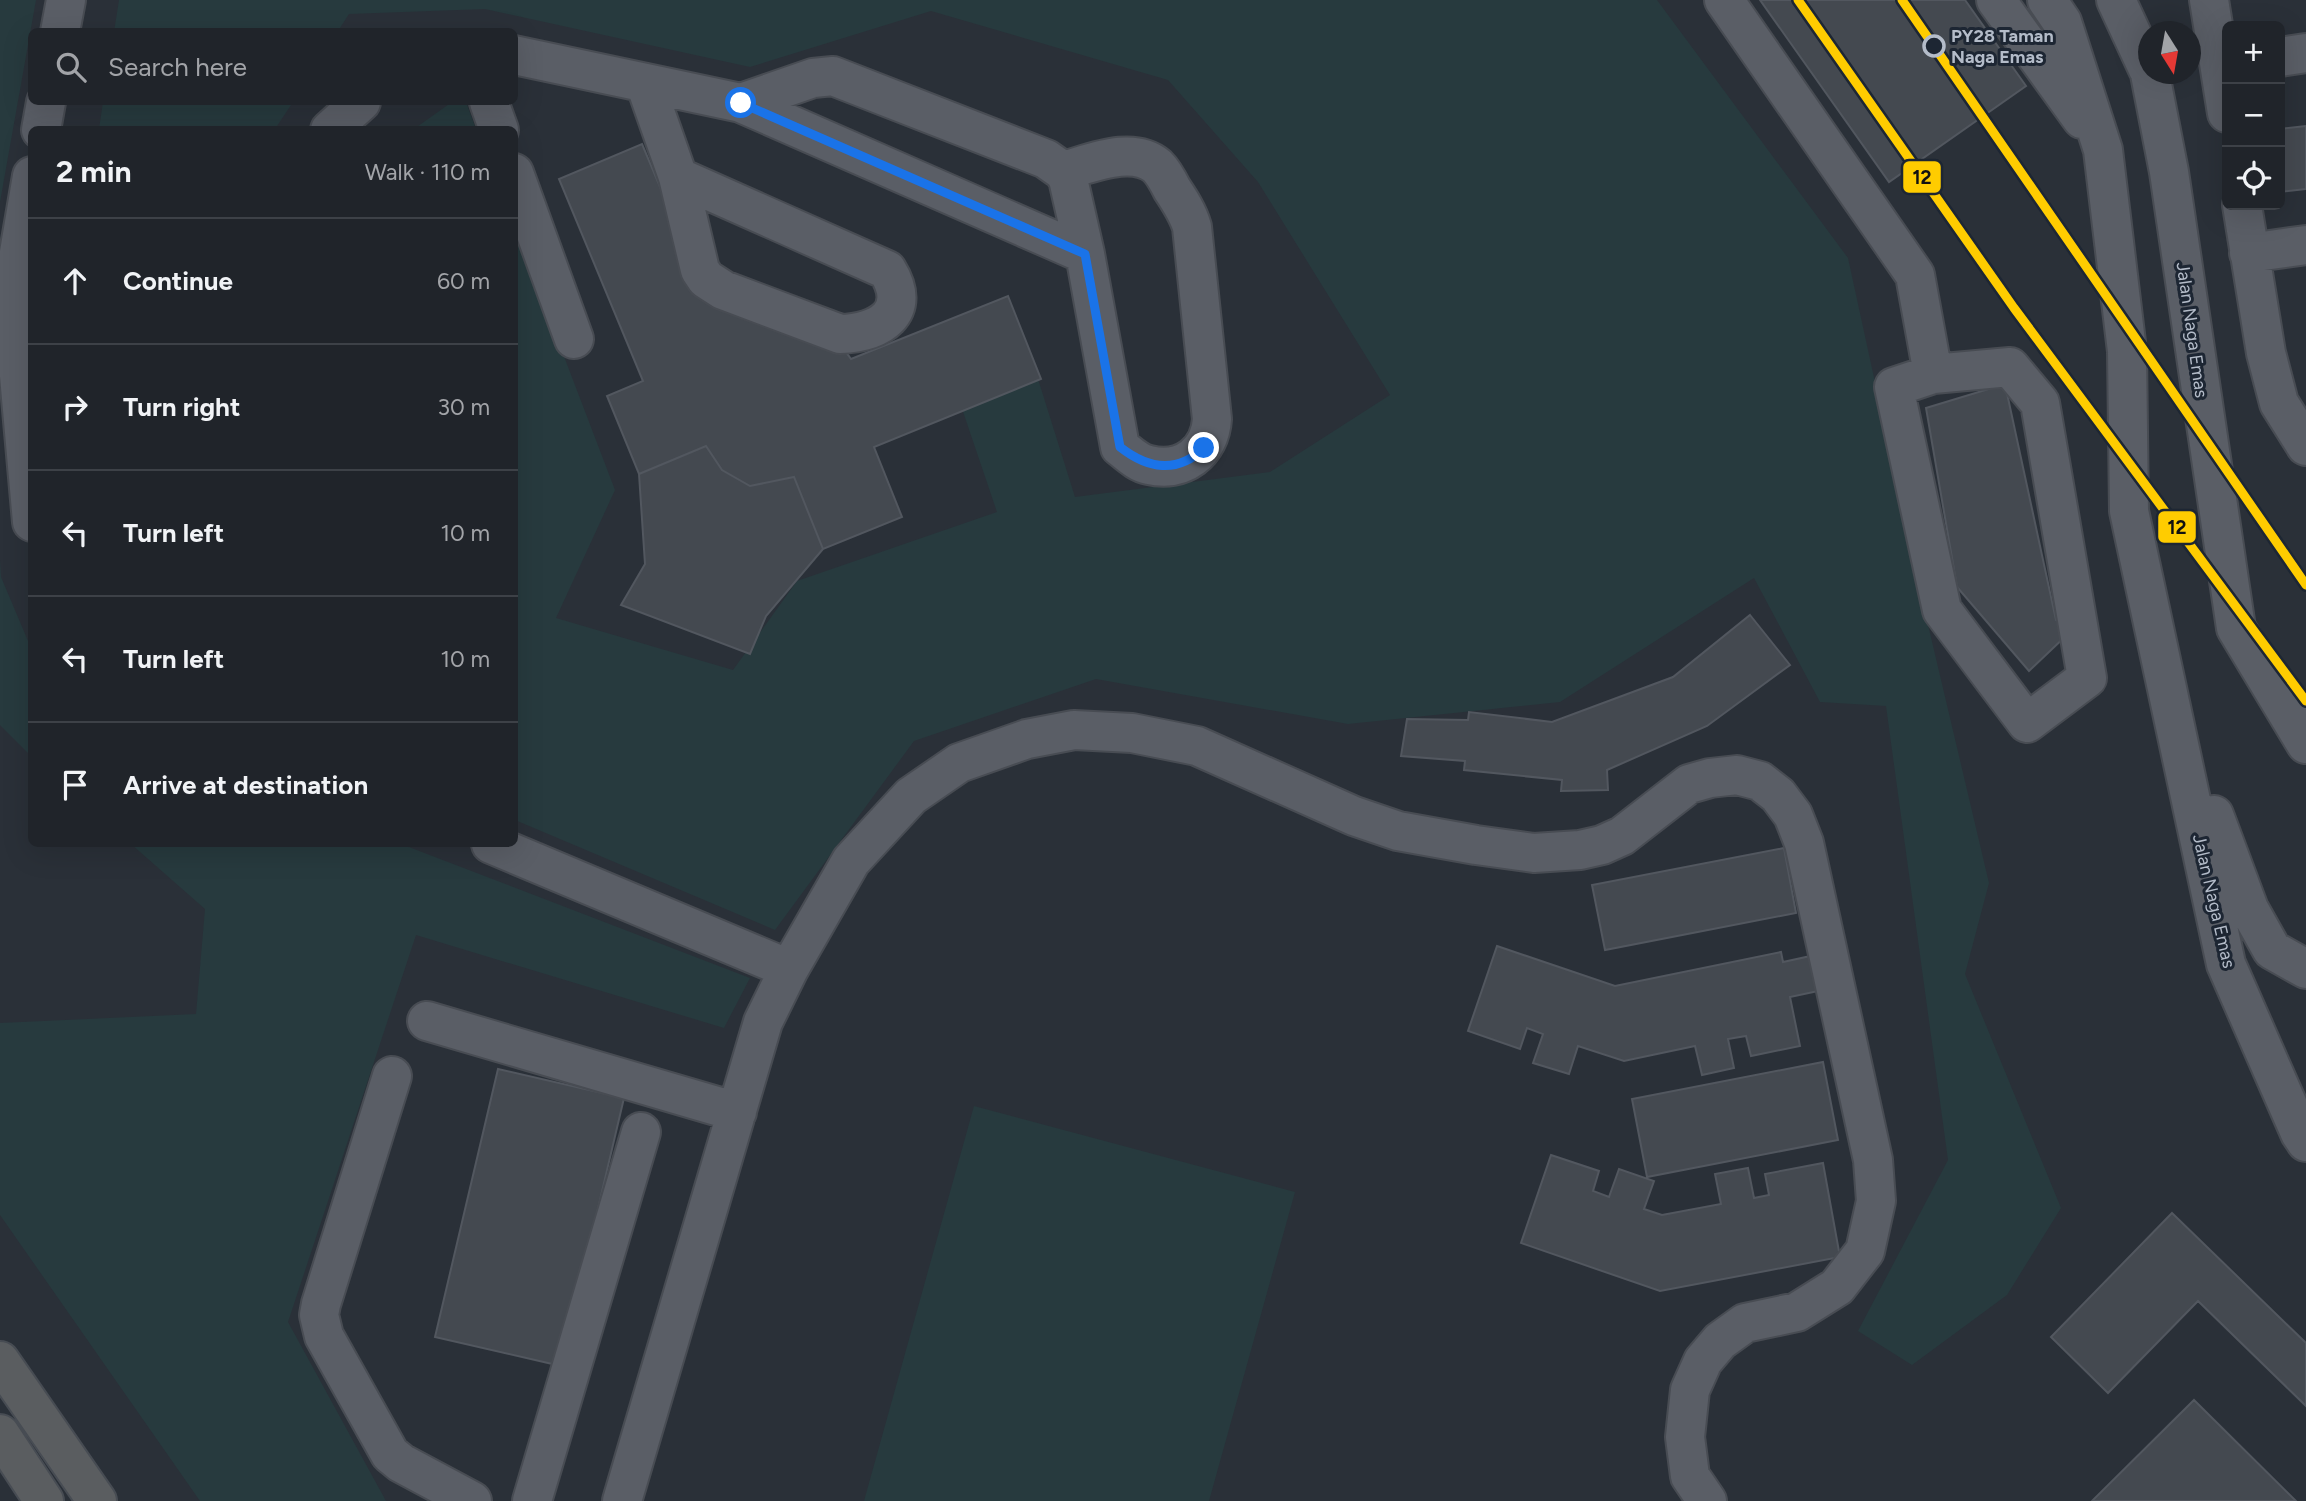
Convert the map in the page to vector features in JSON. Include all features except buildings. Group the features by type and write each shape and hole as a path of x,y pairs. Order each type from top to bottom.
{"highway":[{"path":"0,1361 97,1501"},
{"path":"0,1434 44,1501"}],"street":[{"path":"61,28 66,0"},
{"path":"1724,0 1915,275 1933,374"},
{"path":"1996,0 2103,150"},
{"name":"Jalan Naga Emas","path":"2047,0 2062,22 2103,150 2127,351 2129,511 2226,964 2306,1142"},
{"path":"2116,0 2138,46"},
{"path":"2136,0 2140,21"},
{"path":"2209,0 2222,59"},
{"path":"2285,56 2306,53"},
{"path":"518,56 741,103 1085,254"},
{"path":"741,103 813,78 833,76 1046,159 1063,171 1071,188 1085,254 1120,447 1135,459 1149,465 1177,464 1192,459 1204,448 1211,434 1212,419 1192,227 1186,210 1156,166 1145,159 1120,157 1063,171"},
{"path":"645,83 678,177 697,261 706,279 713,285 840,334 859,333 878,327 891,316 897,298 894,281 887,270 678,177"},
{"name":"Jalan Naga Emas","path":"2152,84 2169,172 2236,628 2306,744"},
{"path":"42,126 45,105"},
{"path":"334,126 358,105"},
{"path":"490,105 498,126"},
{"path":"518,184 574,339"},
{"path":"28,200 14,282 28,477"},
{"path":"2243,210 2266,353 2293,400 2306,446"},
{"path":"2249,253 2306,245"},
{"path":"2010,367 2040,403 2087,678 2027,723 1942,610 1894,387 1933,374 2010,367"},
{"name":"Jalan Naga Emas","path":"2236,628 2306,730"},
{"name":"Jalan Naga Emas","path":"2166,688 2249,909 2272,950 2306,969"},
{"path":"622,1501 764,1023 789,969 851,861 911,796 959,763 1027,739 1074,730 1132,733 1197,746 1354,816 1398,831 1534,853 1580,850 1602,845 1622,836 1689,784 1710,778 1737,775 1760,781 1778,794 1793,815 1804,843 1873,1160 1876,1201 1865,1251 1837,1287 1797,1312 1745,1323 1720,1341 1703,1361 1690,1390 1685,1437 1689,1476 1707,1501"},
{"path":"498,847 789,969"},
{"path":"427,1021 737,1112"},
{"path":"393,1076 321,1304 320,1326 390,1454 401,1463 472,1501"},
{"path":"532,1501 641,1132"}],"green space":[{"path":"0,0 36,0 31,28 28,28 28,45 0,202"},
{"path":"119,0 1657,0 1848,258 1925,612 1989,883 1965,974 2061,1208 2007,1295 1912,1365 1858,1331 1948,1160 1886,706 1820,702 1754,578 1560,702 1348,724 1096,679 914,741 775,930 518,821 518,236 615,490 556,618 733,670 797,581 997,512 956,391 1033,363 1075,497 1270,472 1390,395 1258,182 1168,80 931,11 750,67 485,9 349,14 340,28 115,28"},
{"path":"103,105 291,105 277,126 99,126"},
{"path":"448,105 467,105 475,126 418,126"},
{"path":"0,560 1,577 28,641 28,753 0,725"},
{"path":"134,847 409,847 750,978 724,1028 416,935 288,1322 386,1501 200,1501 0,1215 0,1023 196,1014 205,909"},
{"path":"974,1106 1295,1192 1209,1501 864,1501"}],"transit line":[{"name":"12","path":"1798,0 2014,308 2306,701"},
{"name":"12","path":"1902,0 2306,585"}],"place":[{"name":"PY28 Taman Naga Emas","path":"1934,46"}],"route":[{"path":"741,103 1085,254 1120,447 1135,459 1149,465 1165,466 1192,459 1204,448"}]}
